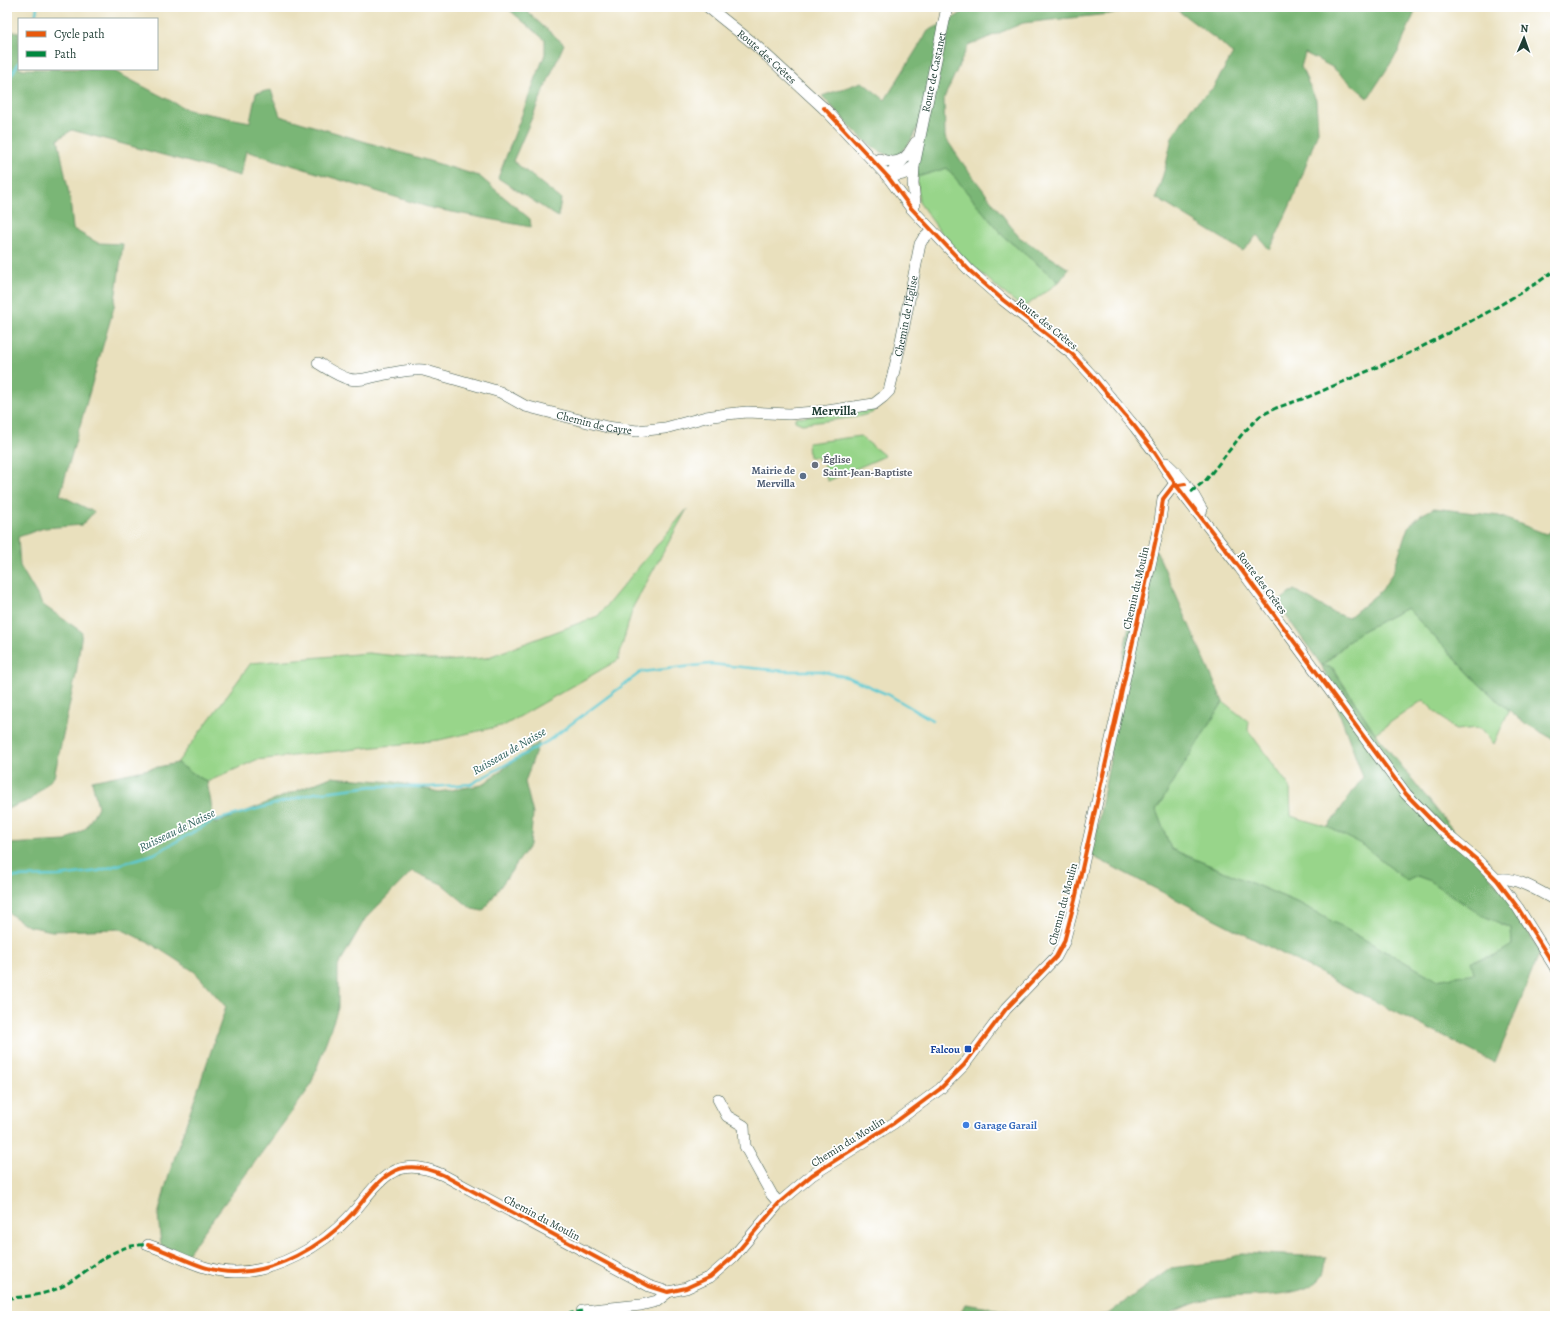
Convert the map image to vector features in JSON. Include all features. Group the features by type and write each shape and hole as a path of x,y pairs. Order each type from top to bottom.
{"street":[{"name":"Route des Crêtes","path":"708,7 753,43 824,108 891,176 915,204 932,231"},
{"name":"Route de Castanet","path":"915,204 913,183 914,166 947,7"},
{"name":"Route des Crêtes","path":"824,108 846,126 879,159 911,208 970,271 1003,300 1072,354 1094,378 1155,453 1406,794 1439,828 1477,860 1497,880 1518,908 1555,967"},
{"name":"Route de Castanet","path":"891,176 920,137"},
{"path":"879,159 891,163 904,159"},
{"path":"891,176 906,172 914,166"},
{"name":"Chemin de l'Église","path":"879,401 889,391 900,346 920,244 932,231"},
{"name":"Chemin de Cayre","path":"318,363 339,375 350,379 366,379 384,374 415,370 429,371 500,392 525,406 607,427 636,431 665,428 706,417 727,414 746,412 789,414 819,412 874,404 879,401"},
{"name":"Chemin du Moulin","path":"148,1245 189,1262 218,1271 234,1272 264,1270 292,1258 336,1230 350,1217 381,1180 390,1173 406,1168 422,1168 443,1175 649,1286 668,1292 686,1288 710,1277 733,1257 779,1204 812,1175 875,1136 940,1089 964,1065 1006,1009 1056,957 1064,942 1075,900 1164,500 1168,491 1173,486 1181,488"},
{"path":"1497,880 1506,878 1555,900"},
{"path":"718,1100 727,1116 744,1126 745,1146 772,1195 779,1204"},
{"path":"582,1311 641,1305 657,1301 668,1292"}],"green space":[{"path":"506,7 523,7 564,44 513,161 561,199 558,217 498,178 545,54 545,40"},
{"path":"971,7 1139,7 1109,14 1023,23 968,46 944,98 945,137 961,161 1019,237 1069,269 1059,282 1003,236 947,168 917,177 919,124 906,148 902,152 892,157 872,146 846,122 822,96 862,82 885,100 928,31 952,19"},
{"path":"1173,7 1417,7 1398,52 1368,98 1332,67 1305,53 1301,67 1316,100 1318,131 1297,190 1270,250 1257,235 1243,251 1156,198 1166,165 1172,137 1192,107 1213,88 1233,54 1220,42"},
{"path":"7,30 18,33 18,70 112,70 188,110 250,122 256,93 271,90 280,116 479,176 530,219 531,227 431,208 246,151 240,176 72,130 58,139 70,199 73,229 98,243 123,244 114,307 60,495 94,512 82,525 44,528 18,537 20,566 43,605 82,632 76,674 54,777 30,800 7,809"},
{"path":"947,168 1003,236 1059,282 1023,308 962,256 941,233 919,202 917,177"},
{"path":"874,409 872,413 857,417 802,424 795,421 795,418"},
{"path":"860,436 885,456 828,481 826,477 824,460 819,461 818,457 809,457 808,443"},
{"path":"1434,508 1499,516 1546,534 1555,529 1555,740 1523,722 1481,686 1407,608 1358,633 1322,665 1332,668 1375,733 1509,900 1540,952 1495,1063 1092,856 1111,754 1105,747 1144,549 1157,552 1223,702 1156,810 1171,849 1301,904 1437,980 1474,973 1471,961 1496,955 1512,945 1511,928 1481,915 1428,880 1417,876 1407,881 1363,845 1328,827 1363,777 1322,666 1277,603 1294,590 1332,612 1348,618 1382,590 1393,572 1408,527 1421,515"},
{"path":"687,509 633,607 618,660 505,725 439,740 256,760 207,782 177,763 251,663 368,653 445,661 486,658 598,616"},
{"path":"1407,608 1481,686 1509,710 1494,744 1480,728 1455,730 1423,700 1375,733 1333,668 1322,666 1358,633"},
{"path":"1223,702 1249,722 1248,730 1290,787 1291,816 1328,827 1363,845 1407,881 1417,876 1428,880 1481,915 1511,928 1512,945 1496,955 1472,961 1475,973 1437,980 1301,904 1171,849 1156,810"},
{"path":"539,742 525,782 533,814 530,845 483,911 472,909 442,884 412,871 365,919 338,966 338,1008 310,1087 185,1257 161,1245 158,1215 169,1174 226,1007 195,972 153,945 121,929 52,931 28,926 7,912 7,844 66,841 86,828 98,807 92,781 177,763 207,782 215,824 331,777 394,782 439,792 482,785"},
{"path":"1241,1253 1326,1257 1324,1271 1321,1278 1312,1285 1301,1290 1273,1295 1212,1299 1184,1307 1166,1316 1095,1316 1108,1314 1171,1268 1225,1261"},
{"path":"965,1304 1040,1316 959,1316"}],"waterway":[{"path":"35,18 37,7"},
{"path":"7,83 18,64"},
{"name":"Ruisseau de Naisse","path":"7,877 59,876 98,871 154,854 213,821 315,793 373,786 430,787 471,784 548,741 641,672 710,664 784,671 821,671 850,678 891,696 932,720"}],"marked path":[{"path":"1191,492 1206,480 1243,433 1260,416 1412,352 1490,311 1537,283 1555,270"},
{"path":"7,1298 35,1295 55,1290 72,1281 102,1259 113,1253 135,1245 148,1245"},
{"path":"559,1316 582,1311"}],"cycle path":[{"path":"824,108 888,177 911,208 970,271 1003,300 1072,354 1094,378 1155,453 1176,485 1240,568 1406,794 1439,828 1477,860 1497,880 1518,908 1555,967"},
{"path":"148,1245 211,1269 234,1272 265,1268 297,1256 325,1238 338,1228 354,1212 374,1187 385,1177 397,1170 410,1167 430,1170 443,1175 649,1286 668,1292 686,1288 710,1277 733,1257 779,1203 812,1175 894,1123 940,1089 964,1065 1006,1009 1056,957 1064,942 1075,900 1160,521 1163,499 1173,486 1185,484"}],"place":[{"name":"Église Saint-Jean-Baptiste","path":"815,465"},
{"name":"Mairie de Mervilla","path":"803,476"},
{"name":"Falcou","path":"968,1049"},
{"name":"Garage Garail","path":"966,1125"}],"district":[{"name":"Mervilla","path":"834,410"}]}
